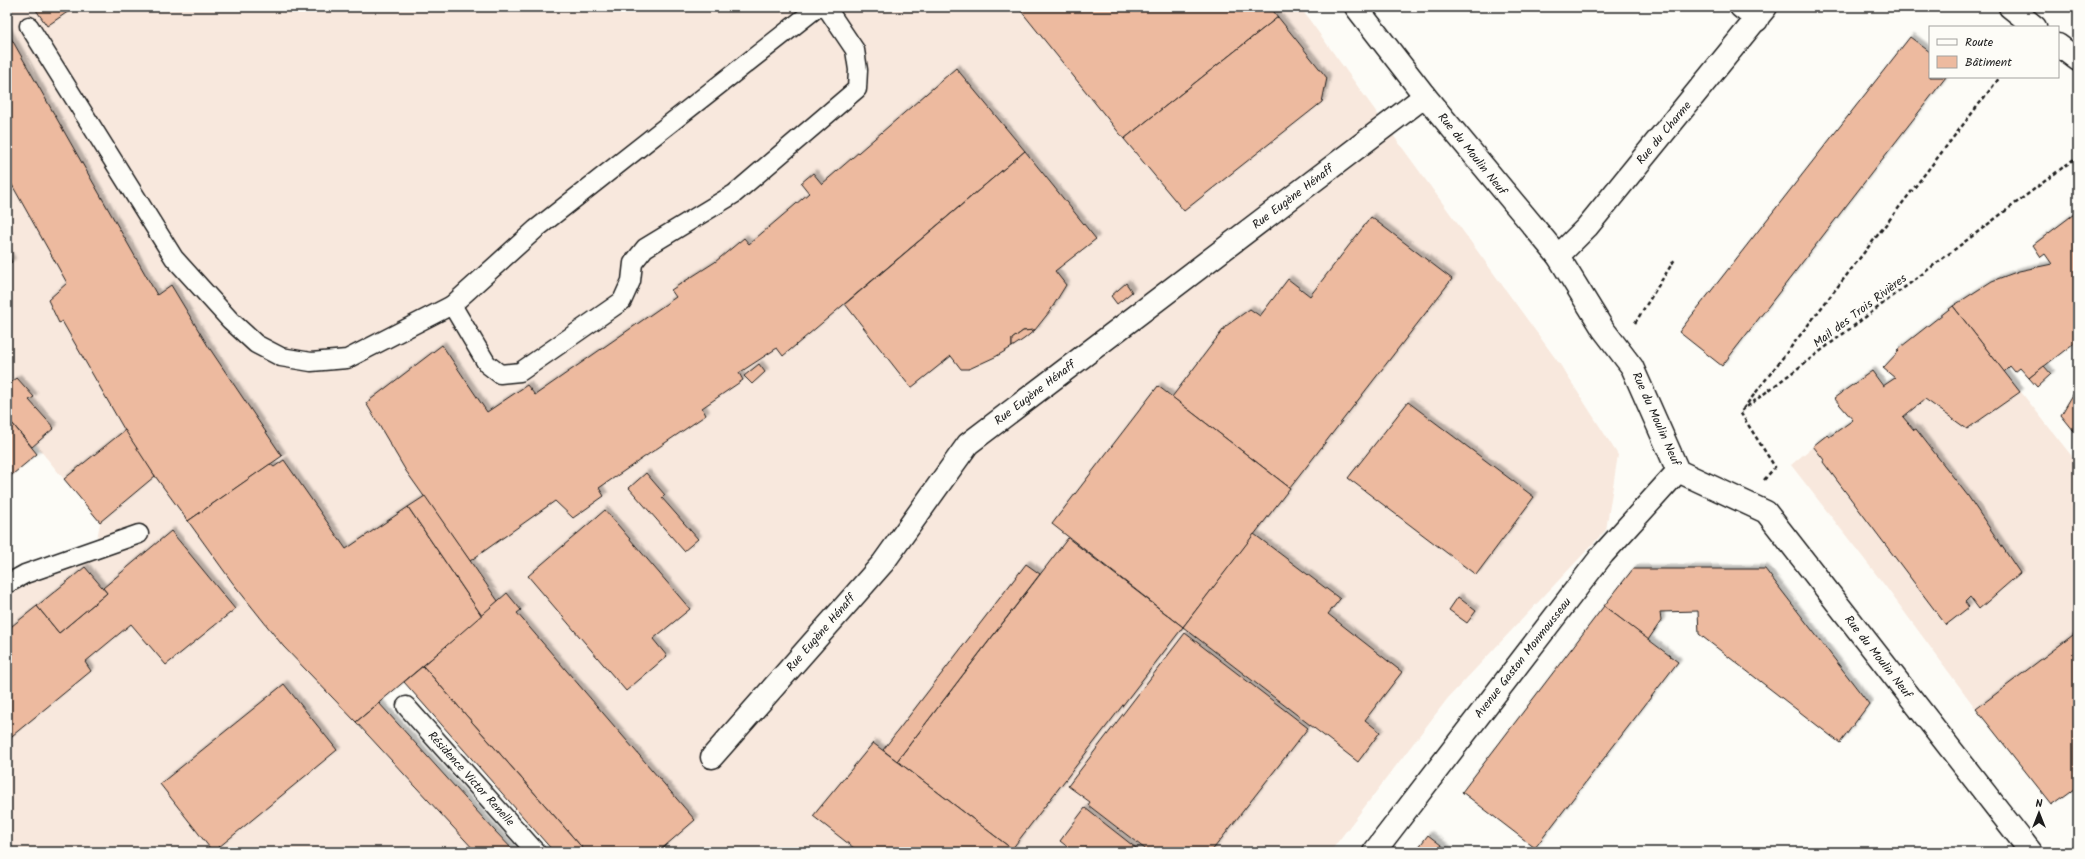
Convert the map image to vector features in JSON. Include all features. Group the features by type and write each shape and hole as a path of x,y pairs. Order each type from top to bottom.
{"street":[{"name":"Rue du Moulin Neuf","path":"1356,7 1425,96 1558,256 1603,328 1632,367 1678,471 1766,512 2031,852"},
{"path":"2010,7 2034,26"},
{"name":"Rue du Charme","path":"1558,256 1587,227 1755,11"},
{"path":"2059,46 2078,60"},
{"name":"Rue Eugène Hénaff","path":"712,757 882,563 968,444 1425,96"},
{"name":"Avenue Gaston Monmousseau","path":"1374,852 1603,554 1678,471"}],"lane":[{"path":"29,26 174,258 230,320 256,344 281,357 311,362 347,359 452,304 536,229 818,7"},
{"path":"452,304 487,364 500,374 520,372 622,301 631,281 633,263 645,248 734,194 857,89 858,70 855,50 826,7"},
{"path":"7,584 25,574 139,534"},
{"name":"Résidence Victor Renelle","path":"406,706 536,852"}],"path":[{"path":"1745,502 1775,467 1740,412 1999,78"},
{"name":"Mail des Trois Rivières","path":"1740,412 2078,156"},
{"path":"1618,349 1675,259"}],"shaded area":[{"path":"7,7 1300,7 1561,366 1618,455 1606,530 1448,698 1330,852 586,852 423,666 356,723 476,852 7,852 7,574 97,539 100,523 7,410"},
{"path":"1953,306 2078,464 2078,633 1976,709 1886,587 1791,465 1827,435 1829,437 1853,420 1834,398 1872,371 1882,386 1894,378 1883,368 1898,351 1897,350"}],"building":[{"path":"34,7 67,7 69,11 47,26"},
{"path":"1026,7 1270,7 1278,17 1124,139 1021,11"},
{"path":"1278,17 1327,78 1322,102 1184,211 1124,139"},
{"path":"7,31 157,295 171,285 208,346 282,456 188,521 136,450 62,321 59,323 48,300 67,283 7,176"},
{"path":"1910,37 1929,51 1929,78 1945,78 1722,366 1679,332"},
{"path":"956,68 1025,151 783,356 777,348 739,373 743,380 702,408 706,415 599,488 604,496 573,518 555,501 470,561 406,471 366,403 442,345 487,412 527,385 535,395 676,297 671,290 715,262 744,238 749,244 809,193 801,183 813,173 822,184"},
{"path":"1025,151 1096,239 1055,271 1066,285 1050,311 1035,330 1023,331 1012,339 1012,347 969,369 961,369 951,356 911,388 845,304"},
{"path":"2078,211 2078,340 2029,378 2020,368 2015,372 2010,366 2004,372 1953,306 1992,281 2019,271 2052,264 2045,254 2041,257 2033,245"},
{"path":"1371,217 1452,279 1290,488 1172,397 1226,326 1250,309 1260,316 1288,279 1310,296"},
{"path":"7,253 12,262 7,265"},
{"path":"1126,283 1132,292 1117,304 1111,296"},
{"path":"1953,306 2020,392 1967,429 1925,399 1903,417 1914,430 1916,429 1968,496 2020,573 1979,609 1970,597 1965,602 1969,607 1946,625 1823,462 1824,460 1813,446 1827,435 1829,437 1853,420 1834,398 1872,371 1883,386 1895,378 1883,368 1899,351 1897,350"},
{"path":"1035,330 1012,347 1012,339 1023,331"},
{"path":"759,364 765,372 752,384 744,376"},
{"path":"2044,366 2051,374 2037,387 2029,378"},
{"path":"17,378 34,397 29,400 54,428 32,447 7,417 7,386"},
{"path":"1158,386 1290,488 1183,627 1052,524"},
{"path":"2078,386 2078,436 2061,415"},
{"path":"1408,402 1534,497 1476,575 1348,478"},
{"path":"7,417 37,454 7,479"},
{"path":"125,430 155,476 100,522 64,479"},
{"path":"284,460 346,549 408,507 482,616 356,722 283,646 232,582 188,521 270,464 274,467"},
{"path":"646,473 665,495 662,498 698,539 684,551 629,488"},
{"path":"425,496 498,601 482,616 408,507"},
{"path":"605,510 690,609 653,639 667,656 626,691 528,576"},
{"path":"171,531 235,609 166,665 131,624 85,662 91,671 7,740 7,630 37,606 59,633 107,593 103,588"},
{"path":"1254,534 1340,599 1328,614 1402,672 1365,720 1380,732 1358,762 1183,627"},
{"path":"1068,538 1183,627 1012,849 897,761"},
{"path":"1026,564 1040,574 897,761 883,750"},
{"path":"85,567 107,593 59,633 37,606"},
{"path":"1633,569 1765,569 1869,704 1840,743 1699,634 1698,611 1660,612 1661,621 1648,640 1604,606"},
{"path":"507,593 521,610 517,613 695,820 658,852 586,852 423,666"},
{"path":"1458,597 1476,611 1467,623 1449,610"},
{"path":"1604,606 1678,662 1535,848 1462,792"},
{"path":"2077,632 2078,786 2052,805 1976,709"},
{"path":"1185,633 1308,728 1211,852 1149,852 1088,805 1090,802 1068,786"},
{"path":"423,666 586,852 554,852 404,682"},
{"path":"284,684 337,750 213,852 160,784"},
{"path":"379,703 515,852 476,852 356,722"},
{"path":"873,743 1012,849 1010,852 859,852 813,816"},
{"path":"1085,808 1141,852 1074,852 1060,841"},
{"path":"1428,835 1450,852 1415,852"}]}
